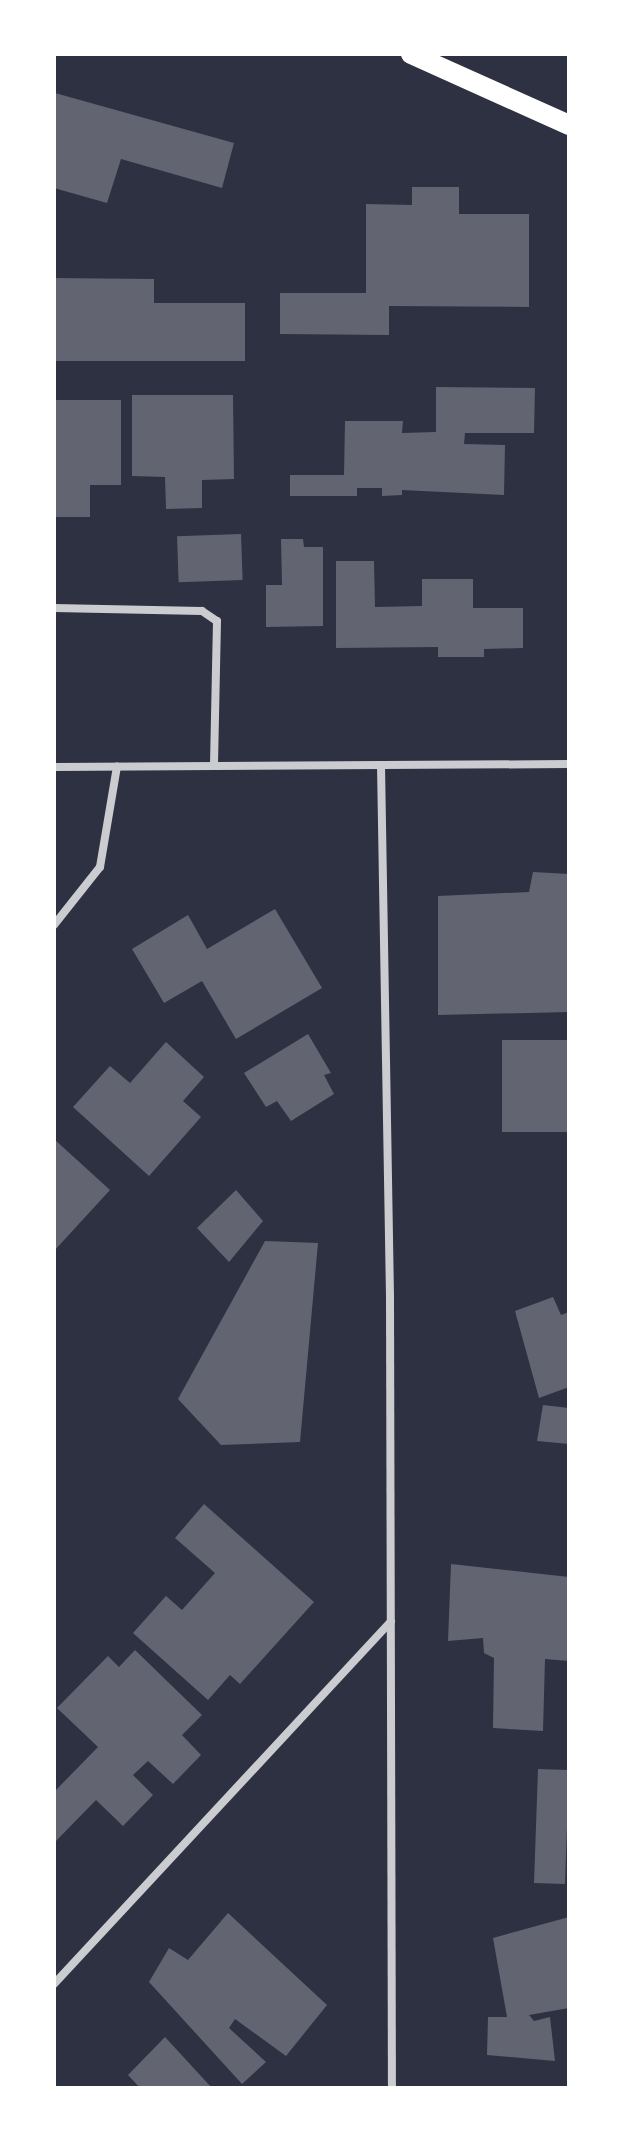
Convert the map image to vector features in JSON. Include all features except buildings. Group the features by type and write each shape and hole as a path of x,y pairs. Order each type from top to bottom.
{"main road":[{"path":"411,54 569,125"}],"street":[{"path":"54,608 202,611 217,621 214,766"},
{"path":"54,767 569,764"},
{"path":"381,765 392,1620 392,2088"},
{"path":"54,925 100,867 117,766"},
{"path":"54,1984 392,1620"}]}
